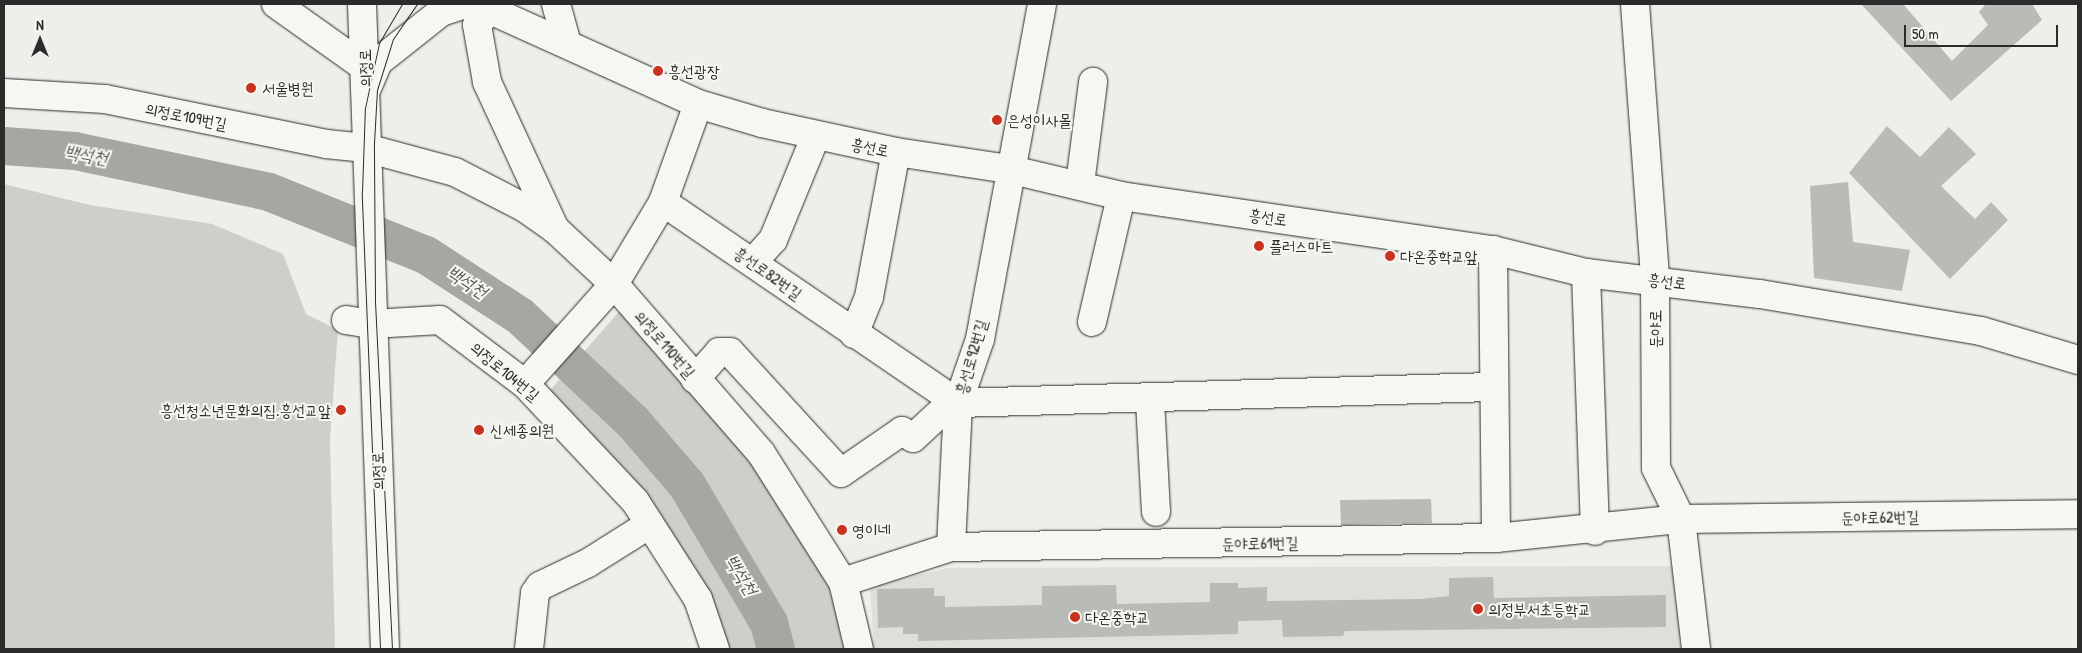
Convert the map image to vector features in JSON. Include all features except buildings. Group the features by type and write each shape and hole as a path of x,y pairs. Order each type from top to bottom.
{"street":[{"path":"276,4 366,80 378,62 440,12 478,6 477,25 487,82 555,229"},
{"name":"의정로","path":"362,4 366,80 370,293 359,322 385,649"},
{"path":"556,4 567,44"},
{"name":"흥선로92번길","path":"951,547 955,402 980,339 1008,169 1042,4"},
{"name":"둔야로","path":"1635,4 1655,279 1656,468 1681,519 1696,649"},
{"name":"흥선로","path":"478,6 567,44 698,104 816,135 896,152 1008,169 1080,184 1121,196 1493,250 1586,273 1655,279 1981,331 2078,360"},
{"path":"1080,184 1093,82"},
{"name":"의정로109번길","path":"4,93 105,100 326,144 367,155"},
{"path":"526,384 614,284 663,202 698,104"},
{"path":"753,262 773,240 816,135"},
{"path":"854,334 869,297 896,152"},
{"name":"의정로110번길","path":"367,155 455,172 498,191 555,229 614,284 694,379 761,454 843,582 859,649"},
{"path":"1092,322 1121,196"},
{"name":"흥선로82번길","path":"663,202 955,402"},
{"path":"1493,250 1492,387 1496,538"},
{"path":"1586,273 1595,531"},
{"name":"의정로104번길","path":"359,322 440,320 526,384 635,501 698,599 716,649"},
{"path":"694,379 719,352 730,352 841,473 902,431 913,438 955,402 1150,400 1492,387"},
{"path":"1150,400 1156,512"},
{"name":"둔야로62번길","path":"1681,519 2078,514"},
{"name":"둔야로61번길","path":"843,582 951,547 1496,538 1595,531 1681,519"},
{"path":"529,649 535,593 540,586 588,563 650,524"}],"shaded area":[{"path":"4,184 90,205 212,224 283,254 306,314 338,330 330,440 335,649 4,649"},
{"path":"624,306 750,454 827,582 848,649 723,649 676,540 626,470 546,395"},
{"path":"1677,566 1680,649 874,649 870,586 948,568"}],"waterway":[{"name":"백석천","path":"4,146 75,151 269,192 426,255 520,316 633,422 687,485 769,623 776,649"}],"tram line":[{"path":"380,649 362,192 365,108 379,43 402,4"},
{"path":"392,649 375,298 374,143 377,90 393,39 417,4"}],"place":[{"name":"흥선광장","path":"658,71"},
{"name":"서울병원","path":"251,88"},
{"name":"은성이사몰","path":"997,120"},
{"name":"플러스마트","path":"1259,246"},
{"name":"다온중학교앞","path":"1390,256"},
{"name":"흥선청소년문화의집.흥선교앞","path":"341,410"},
{"name":"신세종의원","path":"479,430"},
{"name":"영이네","path":"842,530"},
{"name":"의정부서초등학교","path":"1478,609"},
{"name":"다온중학교","path":"1075,617"}]}
